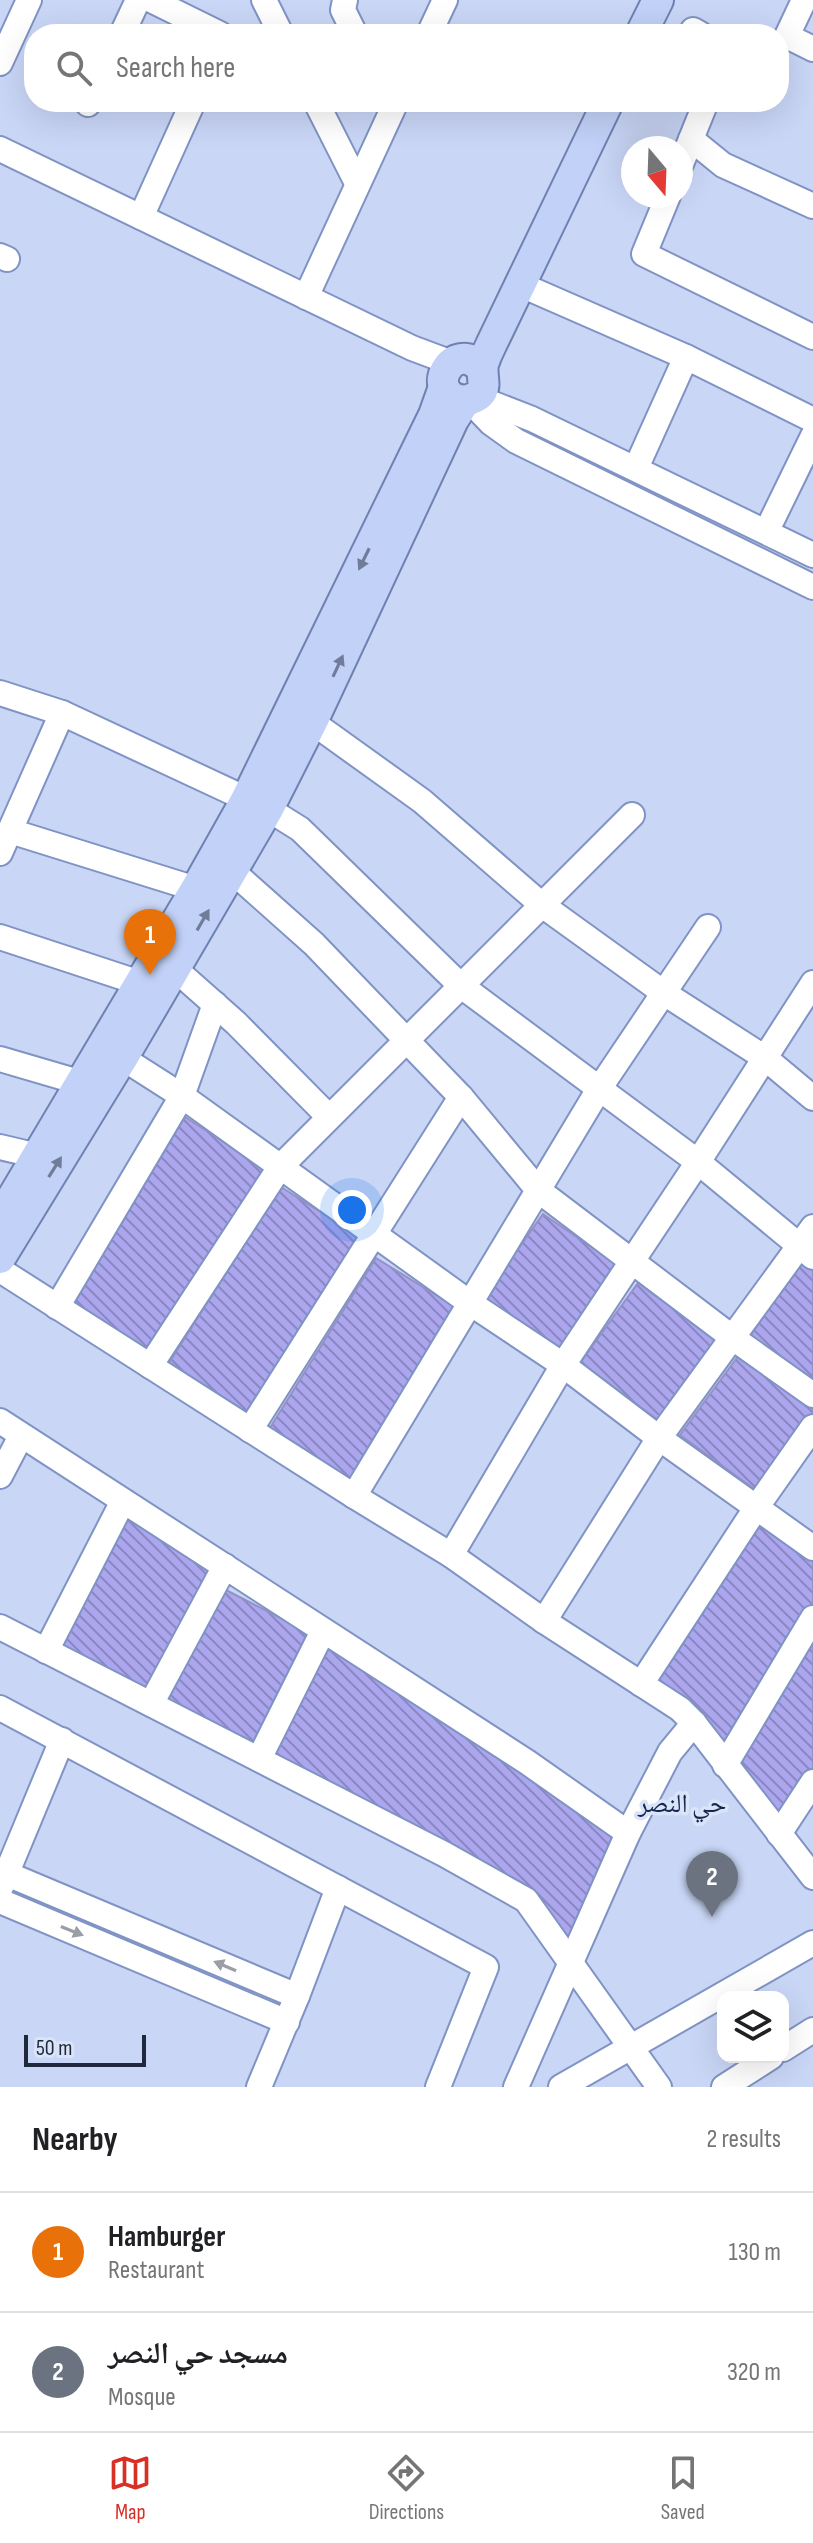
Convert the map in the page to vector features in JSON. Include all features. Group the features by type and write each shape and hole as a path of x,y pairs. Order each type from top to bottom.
{"main road":[{"path":"628,24 639,0"},
{"path":"646,24 658,0"},
{"path":"463,381 471,346 585,112"},
{"path":"0,1258 113,1051 140,983 196,889 312,722 398,513 438,406 463,381 519,284 603,112"},
{"path":"0,1218 82,1083 113,1051 175,969 232,871 257,804 398,513"}],"street":[{"path":"0,63 29,0"},
{"path":"127,24 138,0"},
{"path":"151,0 200,24"},
{"path":"264,0 276,24"},
{"path":"345,0 343,10 350,24"},
{"path":"434,24 445,0"},
{"path":"789,32 804,0"},
{"path":"789,37 813,49"},
{"path":"141,217 188,112"},
{"path":"321,112 357,183"},
{"path":"306,297 389,112"},
{"path":"692,136 702,112"},
{"path":"693,141 723,165 813,206"},
{"path":"0,149 412,348 491,403 532,419 813,555"},
{"path":"0,164 403,357 519,401 813,541"},
{"path":"663,208 644,254 813,337"},
{"path":"519,284 686,357 813,420"},
{"path":"641,457 686,357"},
{"path":"463,381 491,423 516,441 813,587"},
{"path":"772,520 813,436"},
{"path":"0,693 62,713 257,804 300,829 460,985 808,1243 659,1438 544,1621"},
{"path":"62,713 11,798 5,842 196,889"},
{"path":"312,722 422,801 542,905 664,993 765,1058 813,1098"},
{"path":"150,1366 280,1167 632,815"},
{"path":"232,871 314,944 461,1097 538,1190 813,1395"},
{"path":"354,1496 599,1089 708,927"},
{"path":"0,937 140,983"},
{"path":"175,969 215,1004 329,1117"},
{"path":"451,1555 563,1365 813,983"},
{"path":"57,1307 182,1096 215,1004"},
{"path":"113,1051 182,1096 470,1303 563,1365 813,1548"},
{"path":"0,1059 82,1083"},
{"path":"250,1430 461,1097"},
{"path":"0,1147 38,1156"},
{"path":"0,1270 451,1555 544,1621 680,1709 813,1877"},
{"path":"0,1421 527,1762 628,1833"},
{"path":"641,1684 813,1427"},
{"path":"0,1476 21,1436"},
{"path":"46,1651 123,1501"},
{"path":"151,1704 225,1566"},
{"path":"725,1765 813,1618"},
{"path":"0,1627 444,1854 526,1900 659,2087"},
{"path":"259,1759 323,1631"},
{"path":"0,1708 486,1967 438,2087"},
{"path":"516,2087 628,1833 670,1752 694,1723"},
{"path":"62,1740 2,1878 297,1996"},
{"path":"779,1834 813,1782"},
{"path":"259,2087 338,1888"},
{"path":"0,1901 287,2022"},
{"path":"561,2087 813,1943"},
{"path":"789,2045 813,2030"},
{"path":"724,2087 762,2063"}],"building":[{"path":"185,1117 267,1170 147,1354 65,1300"},
{"path":"281,1187 363,1239 249,1418 167,1366"},
{"path":"543,1214 622,1268 561,1354 483,1299"},
{"path":"376,1258 457,1308 349,1482 268,1431"},
{"path":"799,1262 813,1271 813,1380 749,1338"},
{"path":"638,1283 721,1343 662,1423 580,1363"},
{"path":"739,1355 813,1409 813,1416 757,1491 680,1435"},
{"path":"126,1519 214,1566 145,1693 58,1645"},
{"path":"759,1520 813,1559 813,1602 726,1747 691,1702 655,1680"},
{"path":"222,1588 314,1635 255,1748 164,1701"},
{"path":"813,1638 813,1771 782,1821 734,1763"},
{"path":"328,1645 619,1832 573,1944 536,1894 274,1755"}],"place":[{"name":"Hamburger","path":"150,975"},
{"name":"مسجد حي النصر","path":"712,1917"}],"district":[{"name":"حي النصر","path":"682,1804"}]}
